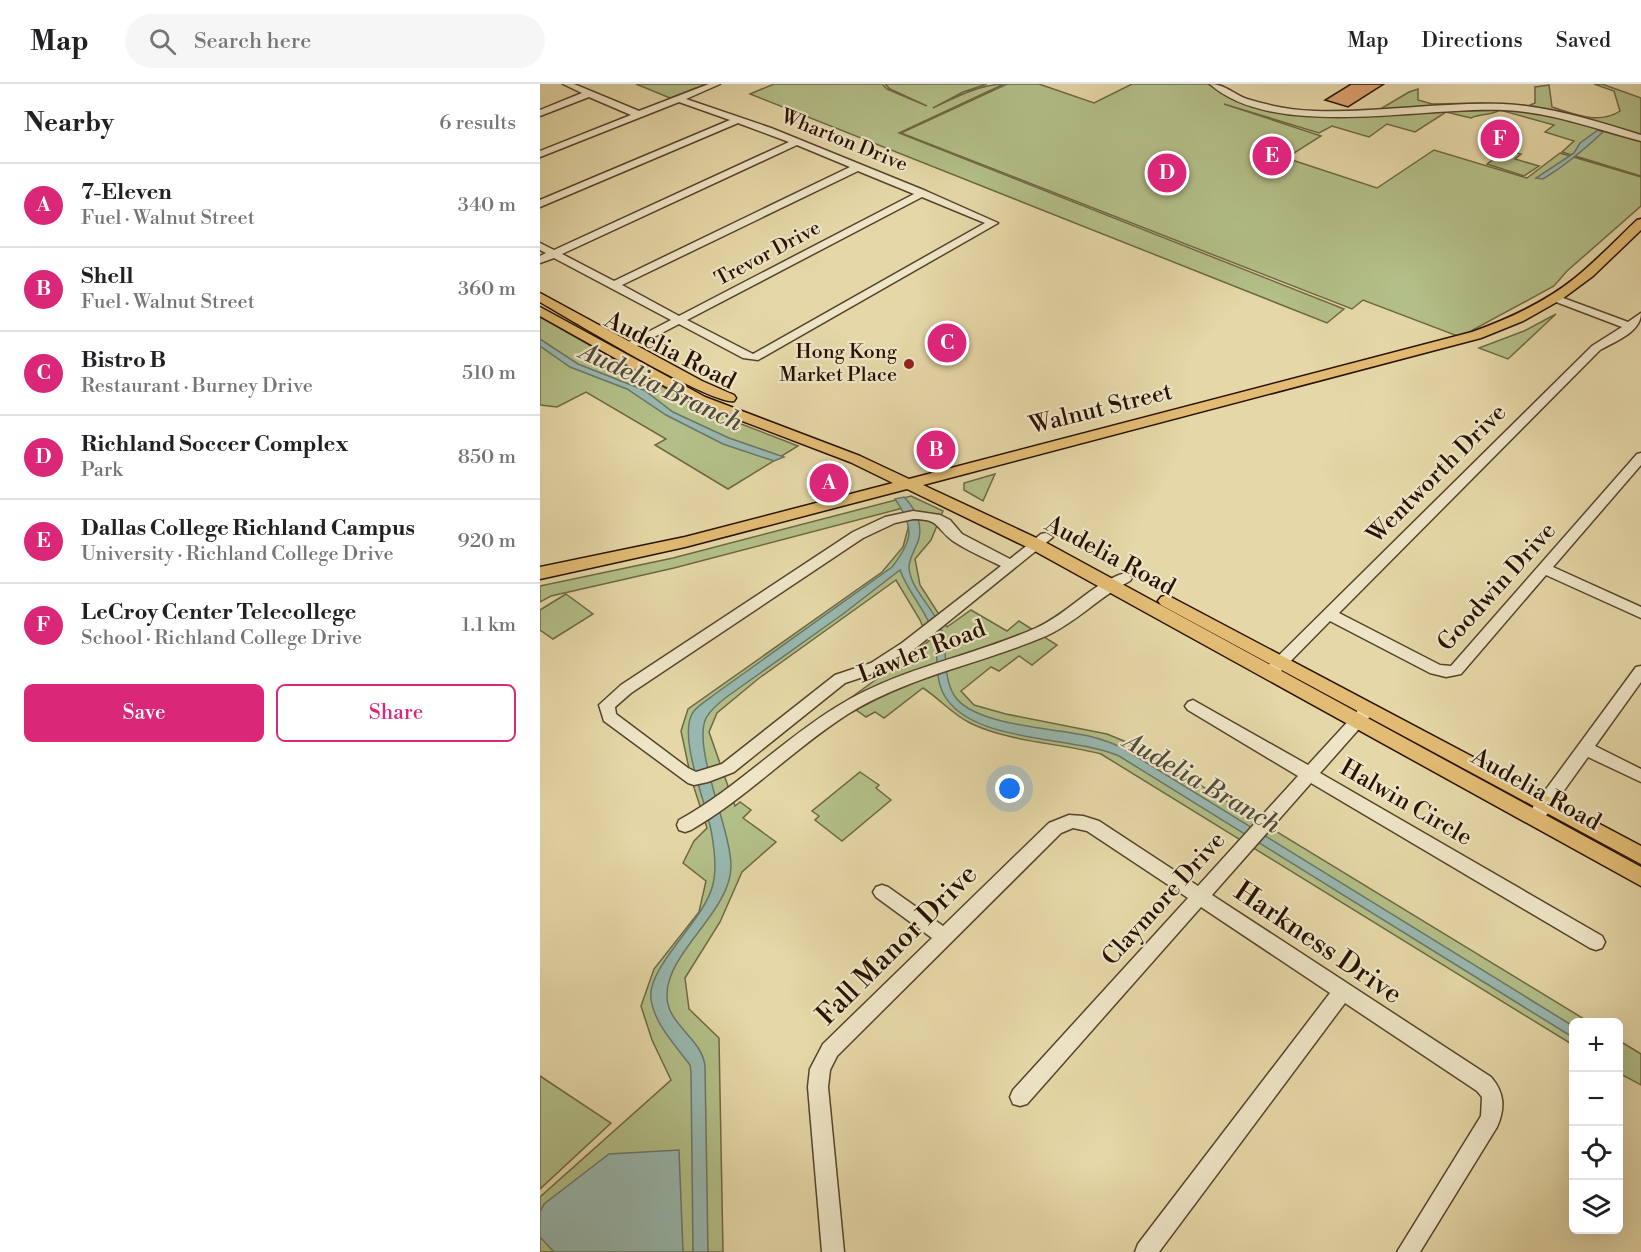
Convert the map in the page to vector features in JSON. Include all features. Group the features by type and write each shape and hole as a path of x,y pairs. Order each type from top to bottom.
{"main road":[{"name":"Walnut Street","path":"1295,388 1403,365 1499,337 1539,319 1561,301 1572,287 1641,223"},
{"name":"Walnut Street","path":"540,573 650,551 926,484 1295,388 1486,332 1584,291 1641,237"},
{"name":"Audelia Road","path":"540,301 700,400 750,413 855,459 926,484 1118,581 1540,812 1641,877"},
{"path":"1403,365 1413,358 1434,351 1433,348"},
{"name":"Walnut Street","path":"540,583 687,551 926,484"},
{"name":"Audelia Road","path":"926,484 966,511 1041,541"},
{"name":"Audelia Road","path":"1540,812 1641,856"}],"street":[{"path":"567,84 640,115"},
{"path":"540,154 717,84"},
{"path":"1214,84 1248,101 1291,110 1356,114 1462,107 1504,107 1556,114 1641,138"},
{"path":"540,113 591,93"},
{"name":"Wharton Drive","path":"679,99 716,114 739,119 993,223 754,358 679,320"},
{"path":"540,204 739,119"},
{"path":"540,260 797,142"},
{"path":"614,285 858,167"},
{"name":"Trevor Drive","path":"622,350 923,193"},
{"path":"540,246 679,320"},
{"path":"1561,301 1631,327"},
{"name":"Wentworth Drive","path":"1276,667 1596,348 1631,327 1641,316"},
{"name":"Goodwin Drive","path":"1328,614 1435,669 1446,672 1456,670 1641,457"},
{"path":"947,526 966,511"},
{"path":"1009,566 955,536 947,526 933,517 909,517 879,524 858,535 607,705 609,717 694,779 724,769 840,679 876,667 922,634 1041,541"},
{"path":"1545,569 1641,613"},
{"name":"Lawler Road","path":"685,825 722,805 840,712 891,685 1044,631 1118,581"},
{"path":"1540,812 1641,671"},
{"name":"Halwin Circle","path":"1192,706 1596,942"},
{"name":"Claymore Drive","path":"1020,1097 1363,715"},
{"path":"1585,748 1641,776"},
{"name":"Harkness Drive","path":"1076,820 1093,826 1490,1090 1494,1110 1490,1120 1408,1252"},
{"name":"Fall Manor Drive","path":"833,1252 818,1087 820,1069 830,1050 1055,828 1065,822 1076,820"},
{"path":"882,892 943,936"},
{"path":"1146,1252 1343,991"}],"green space":[{"path":"636,84 706,84 670,98"},
{"path":"774,84 882,84 887,89 927,106 890,89 885,84 987,84 963,92 933,108 977,89 1004,84 899,133 1344,309 1327,323 750,94"},
{"path":"1007,84 1039,84 1094,103 1132,84 1208,84 1233,98 1262,108 1330,117 1367,117 1418,89 1418,100 1432,104 1483,103 1528,106 1535,103 1535,87 1549,85 1552,107 1595,118 1620,111 1614,91 1594,84 1602,84 1641,98 1641,176 1562,152 1574,141 1545,132 1554,125 1500,110 1471,118 1446,112 1415,132 1387,124 1369,137 1332,126 1319,133 1224,104 1321,136 1286,158 1377,188 1434,150 1527,178 1560,153 1641,177 1641,206 1567,271 1554,286 1460,337 1363,300 1352,309 901,133"},
{"path":"1506,150 1521,154 1515,159 1539,166 1524,176 1487,164"},
{"path":"1556,314 1508,359 1479,348 1524,331"},
{"path":"540,317 688,401 798,446 728,489 655,445 666,439 586,392 557,407 540,405"},
{"path":"995,474 983,501 964,490 964,483"},
{"path":"911,496 943,511 931,540 915,559 920,585 947,627 971,610 1007,631 1019,621 1057,645 1032,665 1019,656 999,671 991,667 961,691 974,705 1006,714 1107,734 1136,746 1582,1018 1569,1018 1569,1043 1101,754 1018,738 985,729 970,723 923,688 884,718 875,712 866,717 845,702 929,641 920,620 896,580 758,679 717,713 709,732 735,806 740,802 751,810 743,818 776,842 742,872 720,922 685,978 689,1009 719,1038 723,1252 540,1252 540,1197 671,1080 652,1040 641,1006 654,969 699,912 706,881 683,863 694,841 707,828 691,778 681,731 688,709 882,572 903,547 910,521 903,508 674,568 551,596 540,602 540,586 673,558"},
{"path":"566,594 593,614 553,639 540,630 540,610"},
{"path":"860,772 879,785 876,788 891,800 842,841 815,820 819,816 812,811"},
{"path":"1623,1043 1641,1054 1641,1085 1623,1075"},
{"path":"540,1076 611,1123 540,1189"}],"water":[{"path":"1598,130 1603,132 1574,157 1543,179 1536,178 1574,153 1580,143"},
{"path":"540,339 578,364 644,390 673,412 729,438 784,457 774,461 723,444 666,415 627,389 570,367 540,346"},
{"path":"904,497 913,508 920,526 919,540 909,568 914,584 941,628 950,687 963,705 993,719 1089,736 1121,747 1569,1024 1569,1035 1119,756 1099,749 997,730 975,721 956,709 940,686 931,626 900,570 843,614 725,698 706,718 703,731 704,749 725,831 731,866 728,883 721,900 677,964 669,980 667,996 673,1015 698,1047 705,1066 708,1252 693,1252 690,1065 656,1017 651,999 652,986 658,972 708,898 715,871 712,836 690,751 689,721 694,711 702,704 892,567 904,549 909,534 906,518 895,499"},
{"path":"679,1150 683,1252 554,1252 540,1237 540,1212 544,1204 609,1154"}],"building":[{"path":"1351,84 1384,84 1348,107 1325,100"},
{"path":"943,441 941,458 928,458 930,442"},
{"path":"829,474 844,483 829,492 814,483"}],"place":[{"name":"LeCroy Center Telecollege","path":"1500,139"},
{"name":"Dallas College Richland Campus","path":"1272,156"},
{"name":"Richland Soccer Complex","path":"1167,173"},
{"name":"Bistro B","path":"947,343"},
{"name":"Hong Kong Market Place","path":"909,364"},
{"name":"Shell","path":"936,450"},
{"name":"7-Eleven","path":"829,483"}],"water label":[{"name":"Audelia Branch","path":"661,387"},
{"name":"Audelia Branch","path":"1202,783"}]}
